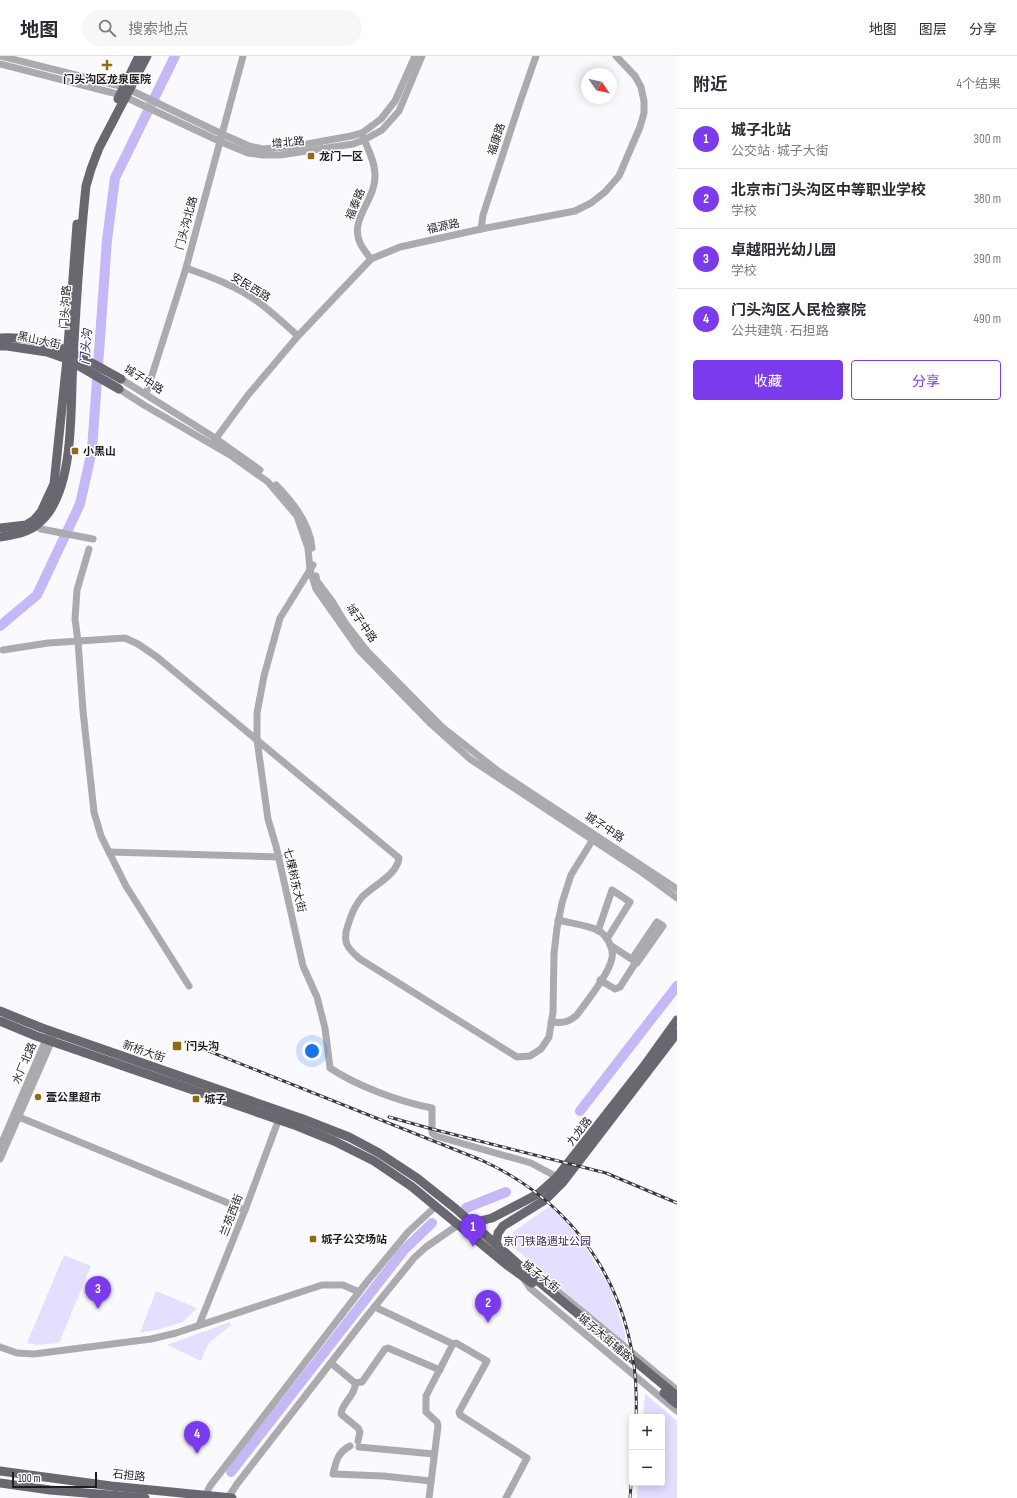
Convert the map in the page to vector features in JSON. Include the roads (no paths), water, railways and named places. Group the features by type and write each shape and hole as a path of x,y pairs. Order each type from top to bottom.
{"main road":[{"name":"门头沟路","path":"125,92 139,56"},
{"name":"门头沟路","path":"0,537 28,532 49,496 55,477 70,356 76,228 82,184 96,140 147,56"},
{"name":"黑山大街","path":"0,338 10,337 49,343 70,356"},
{"name":"黑山大街","path":"0,346 70,356"},
{"name":"城子中路","path":"70,356 85,359 121,379"},
{"path":"70,356 84,370 119,388"},
{"path":"0,528 33,524"},
{"name":"新桥大街","path":"0,1011 51,1036"},
{"name":"九龙路","path":"472,1224 492,1218 538,1194 557,1177 644,1066 677,1020"},
{"name":"新桥大街","path":"0,1021 51,1036 280,1116"},
{"name":"九龙路","path":"496,1244 498,1233 503,1226 545,1200 564,1182 677,1033"},
{"name":"城子大街","path":"280,1116 334,1141 374,1162 411,1186 458,1225 524,1273 677,1396"},
{"name":"城子大街","path":"280,1116 304,1119 349,1137 417,1178 496,1244 524,1273 677,1404"},
{"name":"石担路","path":"0,1471 112,1486 232,1498"},
{"name":"石担路","path":"0,1483 50,1490 144,1498"}],"street":[{"path":"0,56 125,92"},
{"name":"门头沟北路","path":"146,394 186,268 242,56"},
{"name":"增北路","path":"125,92 137,101 169,117 248,153 280,155 353,144 381,119 395,101 414,56"},
{"name":"增北路","path":"125,92 140,94 249,146 264,149 296,146 351,136 363,136 382,130 399,111 422,56"},
{"name":"福康路","path":"481,229 483,215 536,56"},
{"name":"福源路","path":"213,441 248,395 298,336 370,259 400,247 481,229 575,211 591,203 605,192 619,176 640,127 644,113 644,101 641,87 635,76 616,56"},
{"path":"0,64 125,92"},
{"name":"福泰路","path":"363,136 373,162 375,176 374,189 360,217 357,230 360,243 370,259"},
{"name":"安民西路","path":"186,268 230,285 253,298 298,336"},
{"name":"城子中路","path":"121,379 146,394 268,482 297,516 317,581 332,601 346,624 367,651 438,723 498,771 677,898"},
{"name":"城子中路","path":"119,388 144,405 213,441"},
{"path":"33,524 41,529 93,539"},
{"path":"89,549 77,590 75,619 94,812 101,836 126,886 189,986"},
{"name":"七棵树东大街","path":"312,568 280,618 264,676 258,705 257,740 268,819 279,857 303,966 317,997 325,1028 330,1068 347,1079 416,1105 432,1108 432,1133 436,1136 531,1163 557,1177"},
{"path":"3,650 48,643 125,638 138,644 157,657 398,858 398,864 391,873 361,899 350,916 345,935 349,949 360,959 517,1057 530,1056 541,1049 549,1037 553,1012 554,954 558,920 571,875 594,838"},
{"name":"城子中路","path":"594,838 642,865 677,889"},
{"path":"109,852 279,857"},
{"path":"598,931 612,890 630,902 608,942"},
{"path":"558,920 602,933 608,942 613,957 608,969"},
{"path":"600,980 615,989 620,987 634,961 657,922 663,926 637,963 634,961 620,952 608,942"},
{"path":"551,1022 563,1023 571,1021 577,1015 620,952"},
{"name":"水厂北路","path":"0,1147 16,1116 51,1036"},
{"path":"0,1159 16,1116 244,1210"},
{"name":"兰苑西街","path":"199,1325 280,1116"},
{"path":"204,1496 359,1292 408,1232 436,1206"},
{"path":"228,1498 237,1484 414,1258 426,1247 458,1225"},
{"name":"城子大街辅路","path":"677,1390 537,1274 524,1273 530,1288 677,1411"},
{"path":"0,1347 17,1353 34,1354 151,1338 176,1333 322,1285 343,1285 359,1292"},
{"path":"375,1307 453,1344 456,1343 487,1361 459,1412 460,1415 527,1458 506,1498"},
{"path":"428,1498 438,1426 437,1422 426,1412 426,1396 453,1344"},
{"path":"331,1363 355,1383 362,1382 385,1349 388,1348 440,1370"},
{"path":"355,1383 355,1390 342,1408 342,1414 358,1428 360,1432 358,1444 354,1449 350,1446 341,1452 336,1459 333,1474 383,1476 431,1481"},
{"path":"358,1444 434,1454"}],"waterway":[{"name":"门头沟","path":"0,626 37,595 80,504 92,450 107,240 115,178 175,56"},
{"path":"580,1111 677,986"},
{"path":"466,1208 506,1192"},
{"path":"231,1472 404,1250 432,1223"}],"railway":[{"path":"186,1042 481,1160 518,1180 550,1204 577,1232 599,1264 617,1298 629,1336 635,1375 636,1414"},
{"path":"389,1117 606,1173 677,1203"},
{"path":"630,1498 631,1486"}],"place":[{"name":"门头沟区龙泉医院","path":"107,65"},
{"name":"龙门一区","path":"311,156"},
{"name":"小黑山","path":"75,451"},
{"name":"门头沟","path":"177,1046"},
{"name":"壹公里超市","path":"38,1097"},
{"name":"城子","path":"196,1099"},
{"name":"城子公交场站","path":"313,1239"},
{"name":"城子北站","path":"473,1247"},
{"name":"卓越阳光幼儿园","path":"98,1309"},
{"name":"北京市门头沟区中等职业学校","path":"488,1323"},
{"name":"门头沟区人民检察院","path":"197,1454"}],"park label":[{"name":"京门铁路遗址公园","path":"547,1241"}]}
